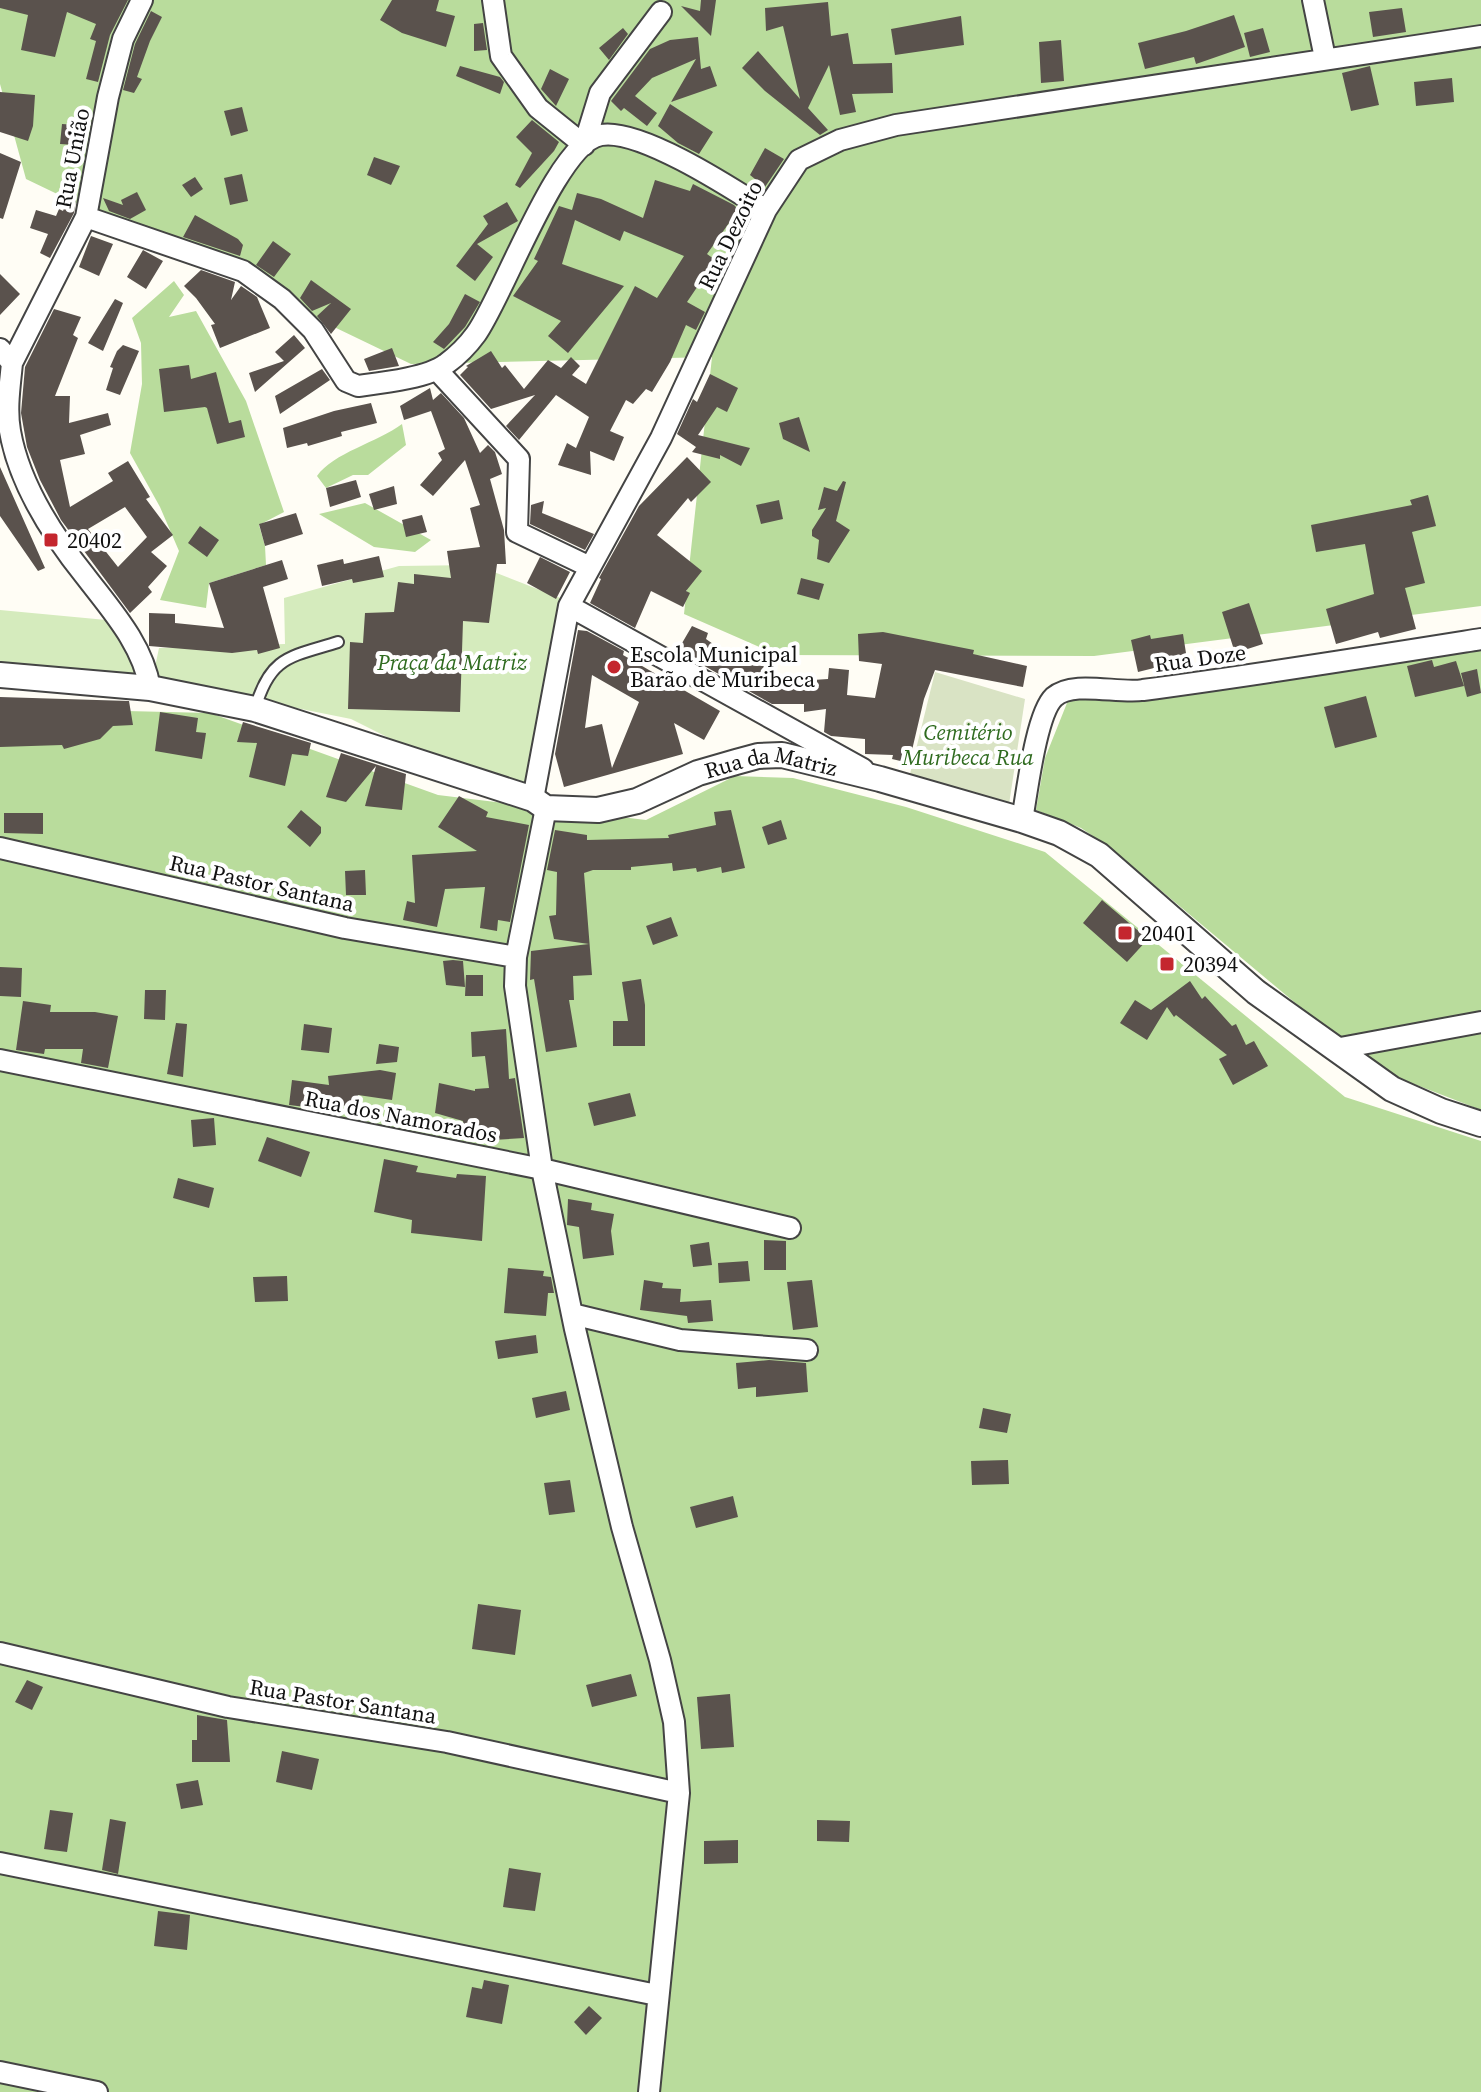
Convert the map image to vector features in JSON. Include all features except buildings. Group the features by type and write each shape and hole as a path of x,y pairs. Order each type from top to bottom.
{"street":[{"name":"Rua União","path":"6,356 86,217 108,97 123,39 142,0"},
{"path":"493,0 501,56 538,108 584,145"},
{"path":"1313,0 1325,58"},
{"path":"584,145 600,93 661,12"},
{"name":"Rua Dezoito","path":"539,804 569,606 661,438 766,210 799,160 840,140 896,125 1481,36"},
{"path":"86,217 243,271 282,299 313,330 337,370 351,386 437,370 460,352 477,332 568,161 592,138 618,135 697,166 766,210"},
{"path":"6,356 10,430 18,462 44,515 82,573 123,624 138,653 150,688"},
{"path":"437,370 519,459 517,532 590,567"},
{"path":"569,606 880,779"},
{"name":"Rua Doze","path":"1022,820 1040,724 1047,706 1061,693 1073,688 1132,692 1481,639"},
{"name":"Rua da Matriz","path":"0,675 150,688 255,709 539,804 598,810 637,801 698,773 758,756 782,755 880,779 1022,820 1059,833 1099,855 1256,992 1392,1089 1441,1111 1481,1124"},
{"path":"539,804 516,957 515,986 542,1169 572,1314 622,1527 660,1660 674,1722 679,1793 649,2092"},
{"name":"Rua Pastor Santana","path":"0,848 345,928 516,957"},
{"path":"1335,1049 1481,1022"},
{"name":"Rua dos Namorados","path":"0,1060 542,1169 790,1228"},
{"path":"572,1314 680,1340 807,1350"},
{"name":"Rua Pastor Santana","path":"0,1653 228,1707 447,1742 679,1793"},
{"path":"0,1863 657,1995"},
{"path":"0,2072 97,2092"}],"lane":[{"path":"255,709 264,681 275,665 298,654 338,642"}],"green space":[{"path":"0,0 1481,0 1481,606 1094,656 778,655 684,614 712,357 411,364 26,179 0,84"},
{"path":"174,281 184,295 169,317 196,311 246,401 284,512 259,525 266,565 209,583 206,608 160,600 179,551 160,507 130,453 142,384 141,343 132,318"},
{"path":"402,424 406,445 368,475 353,475 326,488 317,476 345,454"},
{"path":"365,503 431,540 415,552 374,547 319,514"},
{"name":"Praça da Matriz","path":"476,565 568,601 527,785 409,748 351,719 162,681 155,667 159,648 285,644 284,598 399,566"},
{"path":"0,610 117,621 146,681 0,668"},
{"path":"1481,648 1481,1110 1383,1072 1336,1037 1109,847 1081,828 1036,810 1045,758 1073,688 1134,702"},
{"name":"Cemitério Muribeca Rua","path":"935,672 1025,699 1008,811 909,778"},
{"path":"0,708 210,713 438,795 646,820 735,776 793,778 906,807 1045,852 1345,1097 1481,1141 1481,2092 0,2092"}],"place":[{"name":"20402","path":"51,540"},
{"name":"Escola Municipal Barão de Muribeca","path":"614,667"},
{"name":"20401","path":"1125,933"},
{"name":"20394","path":"1167,964"}]}
